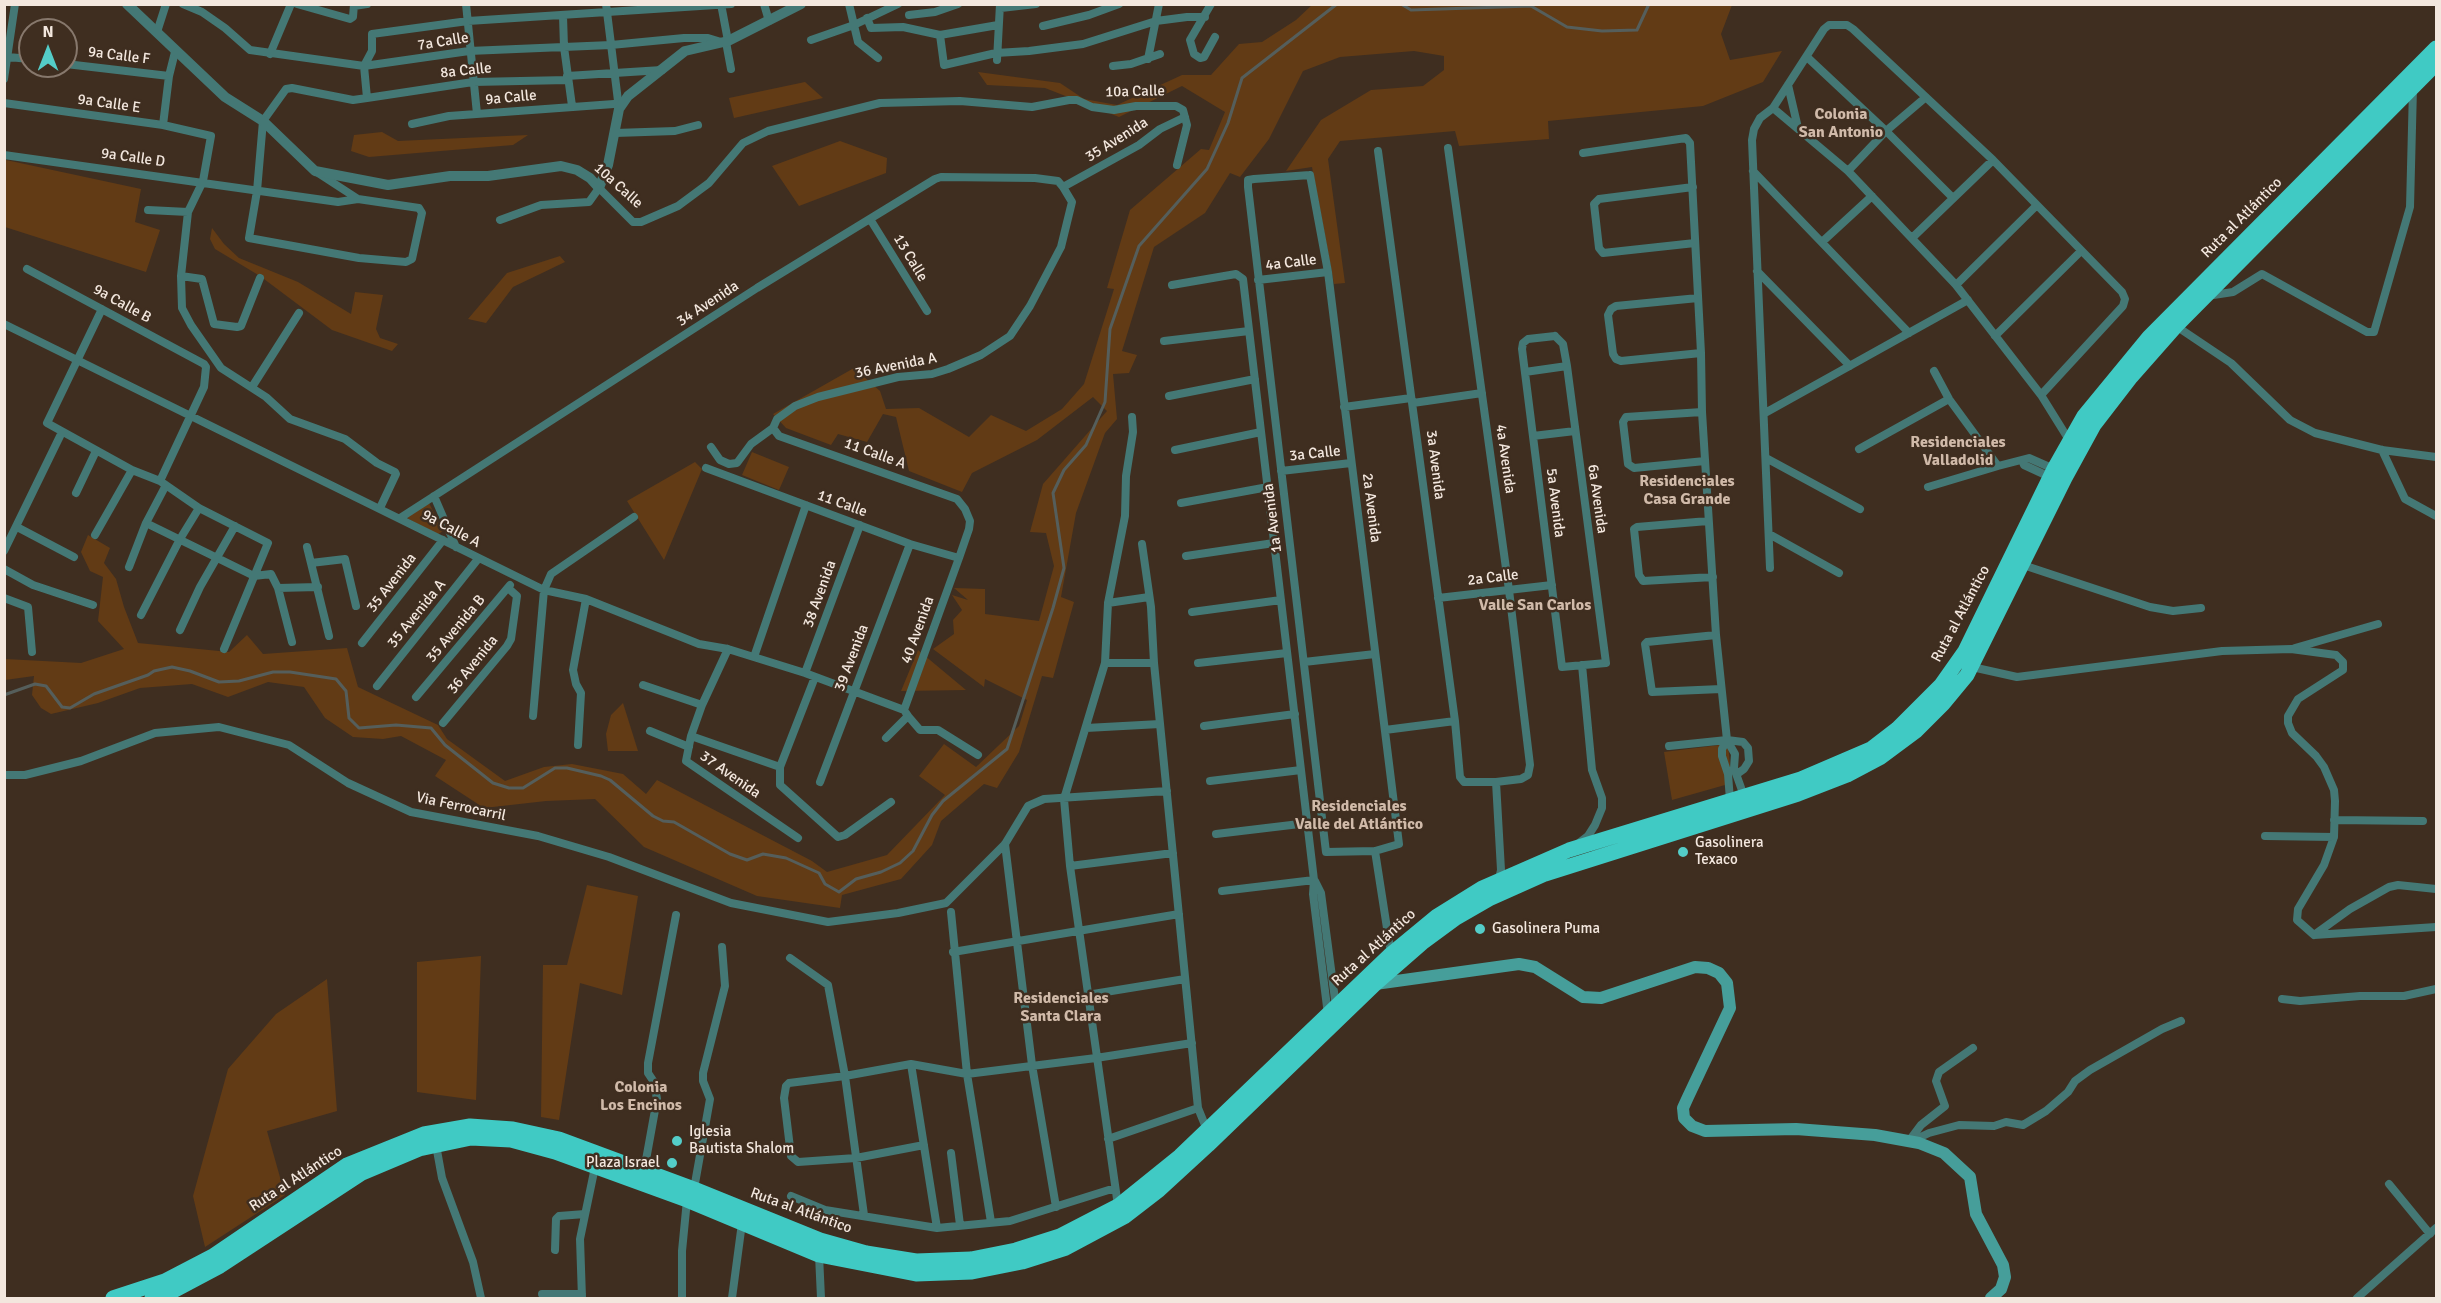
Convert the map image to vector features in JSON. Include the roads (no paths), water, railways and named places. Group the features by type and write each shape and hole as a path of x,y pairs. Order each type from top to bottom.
{"highway":[{"name":"Ruta al Atlántico","path":"113,1299 165,1281 213,1256 347,1165 424,1134 470,1126 513,1129 559,1139 644,1171 742,1222 819,1255 916,1274 972,1272 1012,1264 1066,1248 1124,1217 1159,1190 1375,984 1422,943 1456,918 1489,899 1545,874 1707,814 1737,798 1801,779 1871,749 1897,729 1955,667 1965,651 2052,473 2084,416 2149,337 2436,48"},
{"name":"Ruta al Atlántico","path":"152,1299 171,1292 220,1266 362,1173 419,1149 471,1138 511,1140 555,1152 595,1167 691,1194 820,1240 866,1253 916,1261 971,1259 1016,1250 1060,1236 1118,1206 1180,1156 1391,954 1437,916 1499,879 1569,850 1707,814 1798,794 1847,775 1881,757 1916,731 1943,704 1972,667 2065,478 2094,425 2131,377 2176,326 2436,64"}],"main road":[{"path":"1375,984 1519,964 1535,967 1583,997 1601,998 1695,967 1708,968 1719,974 1727,983 1730,1008 1683,1108 1684,1118 1692,1126 1705,1131 1796,1129 1875,1134 1910,1141 1944,1153 1971,1177 1976,1214 1999,1254 2006,1276 2001,1288 1991,1299"}],"street":[{"path":"4,79 15,4"},
{"path":"127,4 225,97 263,121 315,171 358,199 421,210 412,260 406,262 359,258 250,239 263,121"},
{"path":"157,32 166,4"},
{"name":"7a Calle","path":"183,4 202,12 250,50 364,66 469,51 611,45 684,38 708,38 725,42"},
{"path":"270,54 291,4"},
{"path":"297,4 350,19 353,16 354,5 367,4"},
{"path":"466,4 477,114"},
{"path":"363,99 364,66 372,51 371,35 468,21 563,16 606,9 731,4"},
{"path":"764,4 769,21"},
{"path":"617,107 685,51 725,42 801,4"},
{"path":"849,4 858,42 878,58"},
{"path":"811,40 854,25 898,4"},
{"path":"909,15 935,12 958,4"},
{"path":"996,57 1001,6 1036,4"},
{"path":"1043,26 1089,15 1119,4"},
{"path":"1148,59 1159,4"},
{"path":"1211,4 1190,40 1194,54 1200,58 1204,57 1215,37"},
{"path":"721,5 731,69"},
{"path":"501,220 541,205 588,202 599,188 608,165 615,133 617,107 616,73 606,9"},
{"path":"563,16 564,47 572,106"},
{"path":"940,35 944,65 1083,44 1156,21 1205,17"},
{"path":"867,18 871,28 903,27 940,35 998,26"},
{"path":"1770,568 1753,171 1754,129 1760,118 1773,108 1829,25 1847,25 1926,97 1993,160 2121,292 2125,299 2123,306 2041,395"},
{"path":"163,125 175,52"},
{"path":"1113,66 1131,64 1160,54"},
{"path":"8,57 18,58"},
{"path":"1807,57 1953,198"},
{"name":"9a Calle F","path":"78,65 170,76"},
{"name":"8a Calle","path":"263,121 286,89 292,88 363,99 473,82 568,78 662,70"},
{"path":"1788,85 1798,129"},
{"path":"2206,296 2233,291 2262,274 2367,332 2374,332 2410,207 2413,87"},
{"path":"1848,171 1886,131 1926,97"},
{"name":"10a Calle","path":"315,171 388,185 450,176 488,176 561,166 577,170 590,178 633,222 641,222 678,206 709,183 743,142 768,131 880,103 960,101 1032,107 1077,100 1092,107 1114,110 1136,105 1176,106 1183,110 1185,117"},
{"name":"9a Calle E","path":"4,103 163,125 210,135 203,181"},
{"name":"9a Calle","path":"411,124 449,116 572,106 617,107"},
{"path":"1773,108 1848,171 1956,285 2041,395 2069,440"},
{"path":"1176,165 1187,125 1185,117"},
{"name":"35 Avenida","path":"1064,187 1139,145 1160,129 1185,117"},
{"path":"615,133 675,131 698,125"},
{"path":"1583,153 1686,138 1690,142 1702,412 1716,635 1727,740 1735,754 1733,771 1737,798"},
{"name":"4a Avenida","path":"1448,148 1509,590 1530,765 1528,775 1521,779 1496,782"},
{"name":"3a Avenida","path":"1378,152 1455,721 1460,777 1464,782 1496,782"},
{"name":"9a Calle D","path":"4,155 203,181 338,202 358,199"},
{"path":"1912,238 1993,160"},
{"path":"1753,171 1909,333"},
{"name":"34 Avenida","path":"400,518 758,288 941,177 999,176 1052,179 1064,187"},
{"name":"1a Avenida","path":"1311,176 1248,180 1326,852 1375,851"},
{"name":"2a Avenida","path":"1311,176 1328,272 1399,844 1375,851"},
{"path":"203,181 188,212 181,276 182,308 191,325 220,368 252,387 290,419 345,439 377,463 396,473 380,508"},
{"name":"36 Avenida A","path":"711,447 720,460 729,464 737,463 751,444 773,428 777,419 795,406 898,377 932,375 981,355 1010,336 1030,306 1061,247 1072,202 1064,187"},
{"path":"1693,187 1599,199 1595,200 1594,204 1599,248 1603,253 1695,243"},
{"path":"1822,242 1872,196"},
{"path":"1956,285 2037,205"},
{"path":"148,210 188,212"},
{"name":"13 Calle","path":"870,219 927,311"},
{"path":"1995,336 2081,251"},
{"name":"9a Calle B","path":"27,269 204,364 206,372 204,387 191,415"},
{"name":"4a Calle","path":"1258,280 1328,272"},
{"path":"1757,272 1850,366"},
{"path":"1172,285 1239,275 1243,279 1314,880 1321,893 1332,1011"},
{"path":"181,276 204,281 214,324 237,327 241,326 260,278"},
{"path":"1698,298 1616,306 1608,315 1613,354 1616,359 1621,361 1701,353"},
{"path":"1765,413 1968,300"},
{"path":"102,309 47,424 96,452 163,483 199,508 268,543 224,649"},
{"path":"252,387 299,313"},
{"name":"9a Calle A","path":"4,324 544,590 586,599 699,644 728,649 805,673 906,713 920,729 938,730 978,755"},
{"path":"2176,326 2231,363 2290,420 2314,433 2382,450 2436,457"},
{"path":"1164,341 1249,331"},
{"name":"6a Avenida","path":"1523,343 1528,339 1555,336 1563,344 1606,663 1582,665"},
{"name":"5a Avenida","path":"1523,343 1562,667 1582,665"},
{"path":"1525,372 1567,366"},
{"path":"1934,371 1949,399 1998,466"},
{"path":"1169,396 1255,379"},
{"path":"1344,407 1482,393"},
{"path":"1859,448 1949,399"},
{"path":"1702,412 1626,417 1623,422 1628,464 1634,468 1705,461"},
{"path":"129,567 191,415"},
{"path":"1118,1206 1078,931 1064,799 1105,663 1108,603 1125,516 1126,476 1133,432 1132,417"},
{"name":"11 Calle A","path":"773,428 779,436 957,499 965,509 970,521 959,558"},
{"path":"1533,436 1575,431"},
{"path":"4,551 62,432"},
{"path":"1175,450 1261,432"},
{"path":"2382,450 2405,499 2436,516"},
{"path":"76,493 96,452"},
{"path":"1766,458 1860,509"},
{"path":"1928,487 2029,458 2052,473"},
{"name":"3a Calle","path":"1281,471 1352,463"},
{"name":"11 Calle","path":"706,468 910,544 959,558"},
{"path":"95,535 132,470"},
{"path":"1181,503 1268,487"},
{"path":"434,496 457,548"},
{"path":"754,657 806,505"},
{"path":"141,615 180,539 199,508"},
{"path":"533,716 544,590 550,574 634,517"},
{"path":"1708,520 1634,529 1639,575 1643,581 1713,577"},
{"path":"146,523 254,576 271,574 278,588 292,642"},
{"name":"38 Avenida","path":"805,673 860,525"},
{"path":"180,630 217,556 235,526"},
{"path":"17,527 74,557"},
{"path":"1769,534 1839,573"},
{"name":"35 Avenida","path":"362,643 443,540"},
{"path":"1186,556 1274,543"},
{"name":"39 Avenida","path":"820,782 910,544"},
{"path":"1142,544 1198,1108 1207,1130"},
{"path":"307,547 329,636"},
{"name":"40 Avenida","path":"906,713 959,558"},
{"path":"311,563 345,559 356,606"},
{"name":"35 Avenida A","path":"377,686 478,559"},
{"path":"2023,565 2150,607 2173,611 2201,608"},
{"path":"4,569 33,585 93,605"},
{"name":"35 Avenida B","path":"416,697 515,577"},
{"name":"2a Calle","path":"1438,598 1552,585"},
{"path":"278,588 318,587"},
{"name":"36 Avenida","path":"443,723 511,639 517,596 508,588"},
{"path":"4,597 28,607 32,652"},
{"path":"1108,603 1149,597"},
{"path":"578,745 581,693 573,670 586,599"},
{"path":"1192,612 1281,600"},
{"path":"2291,649 2378,624"},
{"path":"1716,635 1645,644 1652,692 1721,689"},
{"name":"37 Avenida","path":"728,649 702,705 691,735 686,761 798,838"},
{"path":"1972,667 2017,677 2222,651 2291,649 2336,655 2344,665 2341,672 2298,699 2288,716 2292,733 2316,756 2330,778 2334,790 2334,837 2325,865 2296,913 2297,920 2314,935 2436,927"},
{"path":"1198,663 1287,653"},
{"path":"1304,662 1375,654"},
{"path":"1105,663 1154,663"},
{"path":"1569,850 1588,836 1602,808 1602,798 1592,770 1582,665"},
{"path":"815,677 780,767 779,783 838,837 845,835 891,802"},
{"path":"643,685 702,705"},
{"path":"886,738 906,713"},
{"path":"1204,726 1295,714"},
{"path":"1385,730 1455,721"},
{"path":"1086,728 1160,724"},
{"name":"Via Ferrocarril","path":"4,775 25,776 81,761 155,733 219,727 289,745 348,783 411,812 538,836 609,857 731,903 828,922 898,913 946,903 1005,844 1028,806 1044,799 1167,791"},
{"path":"650,731 689,747"},
{"path":"691,735 780,767"},
{"path":"1669,746 1727,740 1743,742 1750,754 1749,761 1744,769 1733,771"},
{"path":"1210,781 1301,770"},
{"path":"1733,771 1737,798"},
{"path":"1496,782 1501,870 1499,879"},
{"path":"2334,820 2423,821"},
{"path":"1216,834 1308,823"},
{"path":"2265,836 2334,837"},
{"path":"1005,844 1032,1065 1056,1207"},
{"path":"1375,851 1391,954"},
{"path":"1070,866 1173,853"},
{"path":"1222,891 1314,880"},
{"path":"2314,935 2350,909 2389,887 2398,885 2436,889"},
{"path":"951,912 953,952 967,1074 991,1222"},
{"path":"953,952 1179,914"},
{"path":"644,1171 657,1099 654,1082 648,1073 648,1063 676,915"},
{"path":"682,1299 682,1251 710,1100 703,1081 703,1073 725,986 722,947"},
{"path":"790,958 828,985 864,1215"},
{"path":"1087,995 1185,979"},
{"path":"2282,999 2300,1001 2360,996 2404,996 2436,989"},
{"path":"1910,1141 1959,1125 1994,1126 2006,1122 2023,1125 2046,1111 2090,1070 2181,1021"},
{"path":"924,1145 856,1158 798,1162 791,1156 784,1098 786,1086 789,1083 911,1064 967,1074 1192,1043"},
{"path":"1910,1141 1921,1125 1945,1106 1936,1081 1939,1072 1973,1048"},
{"path":"911,1064 937,1228"},
{"path":"1108,1139 1198,1108"},
{"path":"436,1145 442,1178 473,1262 481,1299"},
{"path":"951,1153 960,1225"},
{"path":"542,1294 582,1296 580,1239 595,1167"},
{"path":"2357,1299 2433,1231 2389,1184"},
{"path":"791,1196 825,1210 937,1228 1010,1221 1115,1188"},
{"path":"555,1250 556,1219 559,1216 585,1214"},
{"path":"732,1299 742,1222"},
{"path":"819,1255 821,1299"}],"waterway":[{"path":"4,695 35,684 46,686 62,707 70,708 94,694 154,671 172,667 219,682 239,681 273,672 290,672 336,679 346,691 349,718 359,728 396,725 431,728 445,745 493,783 509,788 523,788 555,768 567,768 601,776 610,780 653,816 663,821 674,822 730,854 747,860 763,854 786,858 819,873 825,884 839,892 856,879 881,872 900,863 913,851 932,815 943,801 1007,749 1064,568 1053,493 1064,470 1086,445 1105,402 1110,329 1139,246 1207,169 1228,123 1242,78 1337,4"},
{"path":"1401,4 1411,10 1531,6 1567,27 1602,31 1637,30 1649,4"}],"place":[{"name":"Gasolinera Texaco","path":"1683,852"},
{"name":"Gasolinera Puma","path":"1480,929"},
{"name":"Iglesia Bautista Shalom","path":"677,1141"},
{"name":"Plaza Israel","path":"672,1163"}],"district":[{"name":"Colonia San Antonio","path":"1841,124"},
{"name":"Residenciales Valladolid","path":"1958,452"},
{"name":"Residenciales Casa Grande","path":"1687,491"},
{"name":"Valle San Carlos","path":"1535,606"},
{"name":"Residenciales Valle del Atlántico","path":"1359,816"},
{"name":"Residenciales Santa Clara","path":"1061,1008"},
{"name":"Colonia Los Encinos","path":"641,1097"}]}
